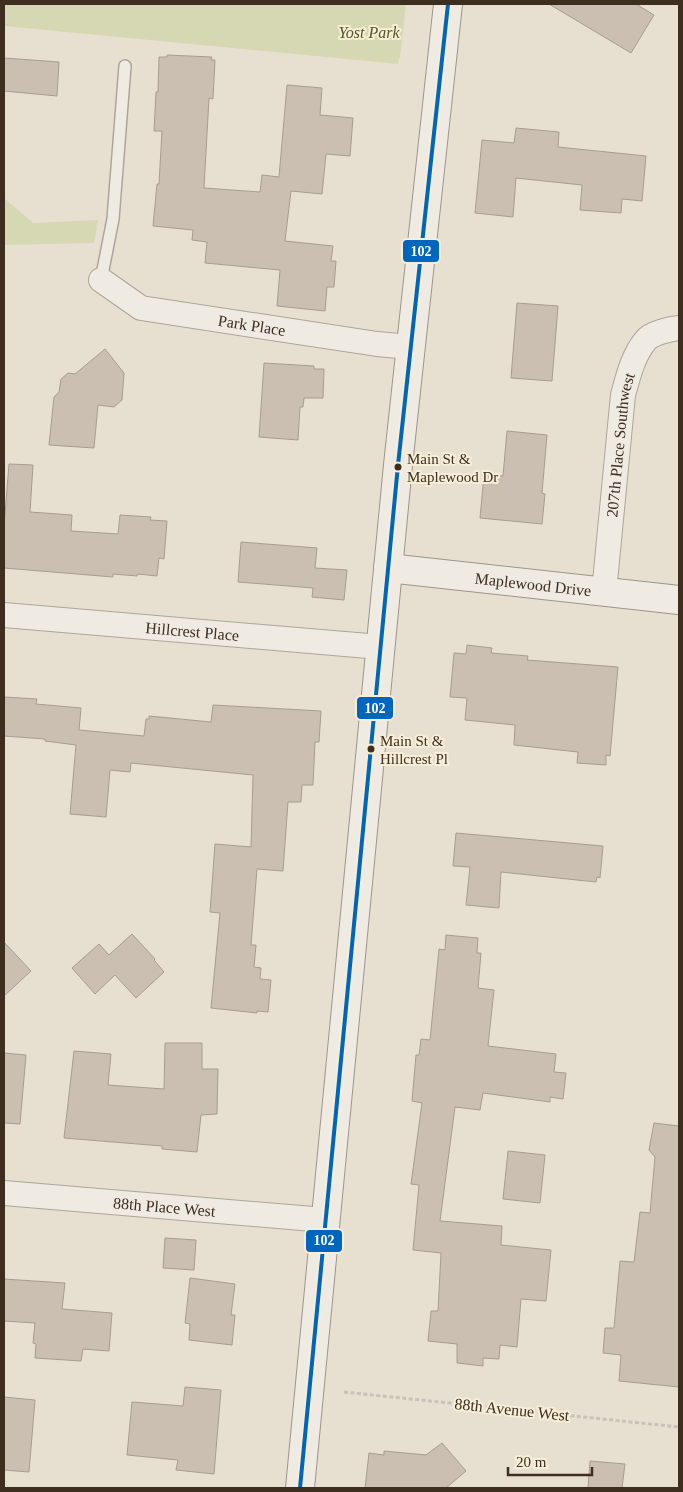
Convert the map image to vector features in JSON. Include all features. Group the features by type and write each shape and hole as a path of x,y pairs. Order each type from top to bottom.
{"main road":[{"path":"300,1488 380,647 448,4"},
{"name":"Maplewood Drive","path":"388,568 679,600"}],"street":[{"name":"Park Place","path":"101,280 141,308 377,344 411,347"},
{"name":"207th Place Southwest","path":"604,592 623,395 632,365 647,339 662,332 679,328"},
{"name":"Hillcrest Place","path":"4,615 380,647"},
{"name":"88th Place West","path":"4,1193 325,1220"}],"lane":[{"path":"101,280 113,219 125,66"}],"path":[{"name":"88th Avenue West","path":"344,1392 679,1427"}],"green space":[{"name":"Yost Park","path":"4,4 406,4 398,64 4,26"},
{"path":"4,198 33,223 98,220 94,243 4,245"}],"building":[{"path":"549,4 636,4 654,15 631,53"},
{"path":"167,55 212,57 211,60 215,60 213,99 209,98 204,188 260,192 262,175 279,177 287,85 322,88 320,115 353,118 350,156 326,154 322,194 291,191 285,241 333,246 331,261 336,261 334,287 327,287 325,311 277,306 280,270 205,263 207,242 192,240 193,230 153,226 157,184 159,184 162,131 154,131 156,92 158,92 159,57 167,57"},
{"path":"4,58 59,62 57,96 4,91"},
{"path":"516,128 559,132 558,147 646,156 642,201 622,199 621,213 580,210 582,185 516,178 513,217 475,213 482,140 514,143"},
{"path":"517,303 558,306 552,381 511,378"},
{"path":"105,349 124,373 122,400 114,407 98,405 94,448 49,445 54,397 59,392 61,379 68,373 75,374"},
{"path":"264,363 314,366 314,369 324,369 323,398 304,398 303,407 300,407 298,440 259,437"},
{"path":"507,431 547,435 542,493 545,494 542,524 480,518 484,475 503,476"},
{"path":"9,464 33,465 30,512 72,515 71,531 118,534 120,515 151,517 150,520 167,521 164,559 159,558 157,576 113,574 113,577 4,568 4,527"},
{"path":"241,542 317,548 315,568 347,570 344,600 312,597 313,588 238,582"},
{"path":"467,645 492,648 491,653 528,656 527,660 618,667 610,756 606,755 606,765 577,763 578,752 514,745 515,725 465,720 467,698 450,697 454,653 466,654"},
{"path":"4,697 37,699 36,704 81,708 79,730 144,736 146,719 149,719 149,716 211,722 213,705 321,711 319,742 315,742 313,785 302,785 301,802 288,802 283,871 257,869 251,945 256,945 254,967 261,968 260,979 271,980 268,1012 257,1011 257,1013 211,1008 220,913 210,912 215,844 251,847 253,775 131,763 130,772 110,770 106,817 70,814 76,745 45,741 45,739 4,736"},
{"path":"456,833 603,846 600,878 597,877 596,882 501,872 499,908 466,905 470,867 453,866"},
{"path":"132,934 164,972 136,998 115,975 95,994 72,968 99,944 109,955"},
{"path":"446,935 478,938 477,953 481,953 478,988 494,990 488,1046 556,1054 554,1072 566,1073 563,1099 550,1097 550,1102 483,1093 480,1110 455,1107 440,1221 502,1226 501,1245 551,1250 546,1301 521,1299 517,1347 500,1345 499,1359 483,1358 483,1366 457,1363 457,1344 428,1341 431,1311 438,1311 441,1253 413,1250 419,1185 411,1184 422,1103 412,1101 416,1055 419,1055 421,1039 430,1040 439,949 445,950"},
{"path":"4,942 31,971 4,996"},
{"path":"165,1043 202,1043 202,1069 218,1069 217,1114 201,1115 197,1152 162,1149 162,1146 64,1138 74,1051 111,1054 108,1085 164,1089"},
{"path":"4,1053 26,1055 20,1124 4,1123"},
{"path":"654,1123 679,1126 679,1387 619,1381 621,1355 603,1353 605,1328 614,1328 620,1261 634,1262 640,1212 650,1213 655,1157 649,1150"},
{"path":"508,1151 545,1155 540,1203 503,1199"},
{"path":"165,1238 196,1240 194,1270 163,1268"},
{"path":"190,1278 235,1284 231,1315 235,1315 232,1345 189,1340 190,1324 185,1323"},
{"path":"4,1279 65,1283 62,1309 112,1313 109,1351 83,1349 81,1361 35,1358 36,1344 33,1343 35,1323 4,1321"},
{"path":"185,1387 221,1390 214,1474 176,1470 178,1460 127,1455 132,1402 183,1406"},
{"path":"4,1397 35,1400 29,1472 4,1470"},
{"path":"442,1443 466,1471 446,1488 365,1488 369,1453 384,1455 384,1451 426,1455"},
{"path":"590,1461 625,1464 622,1488 588,1488"}],"transit line":[{"name":"102","path":"300,1488 398,465 448,4"}],"place":[{"name":"Main St & Maplewood Dr","path":"398,467"},
{"name":"Main St & Hillcrest Pl","path":"371,749"}]}
